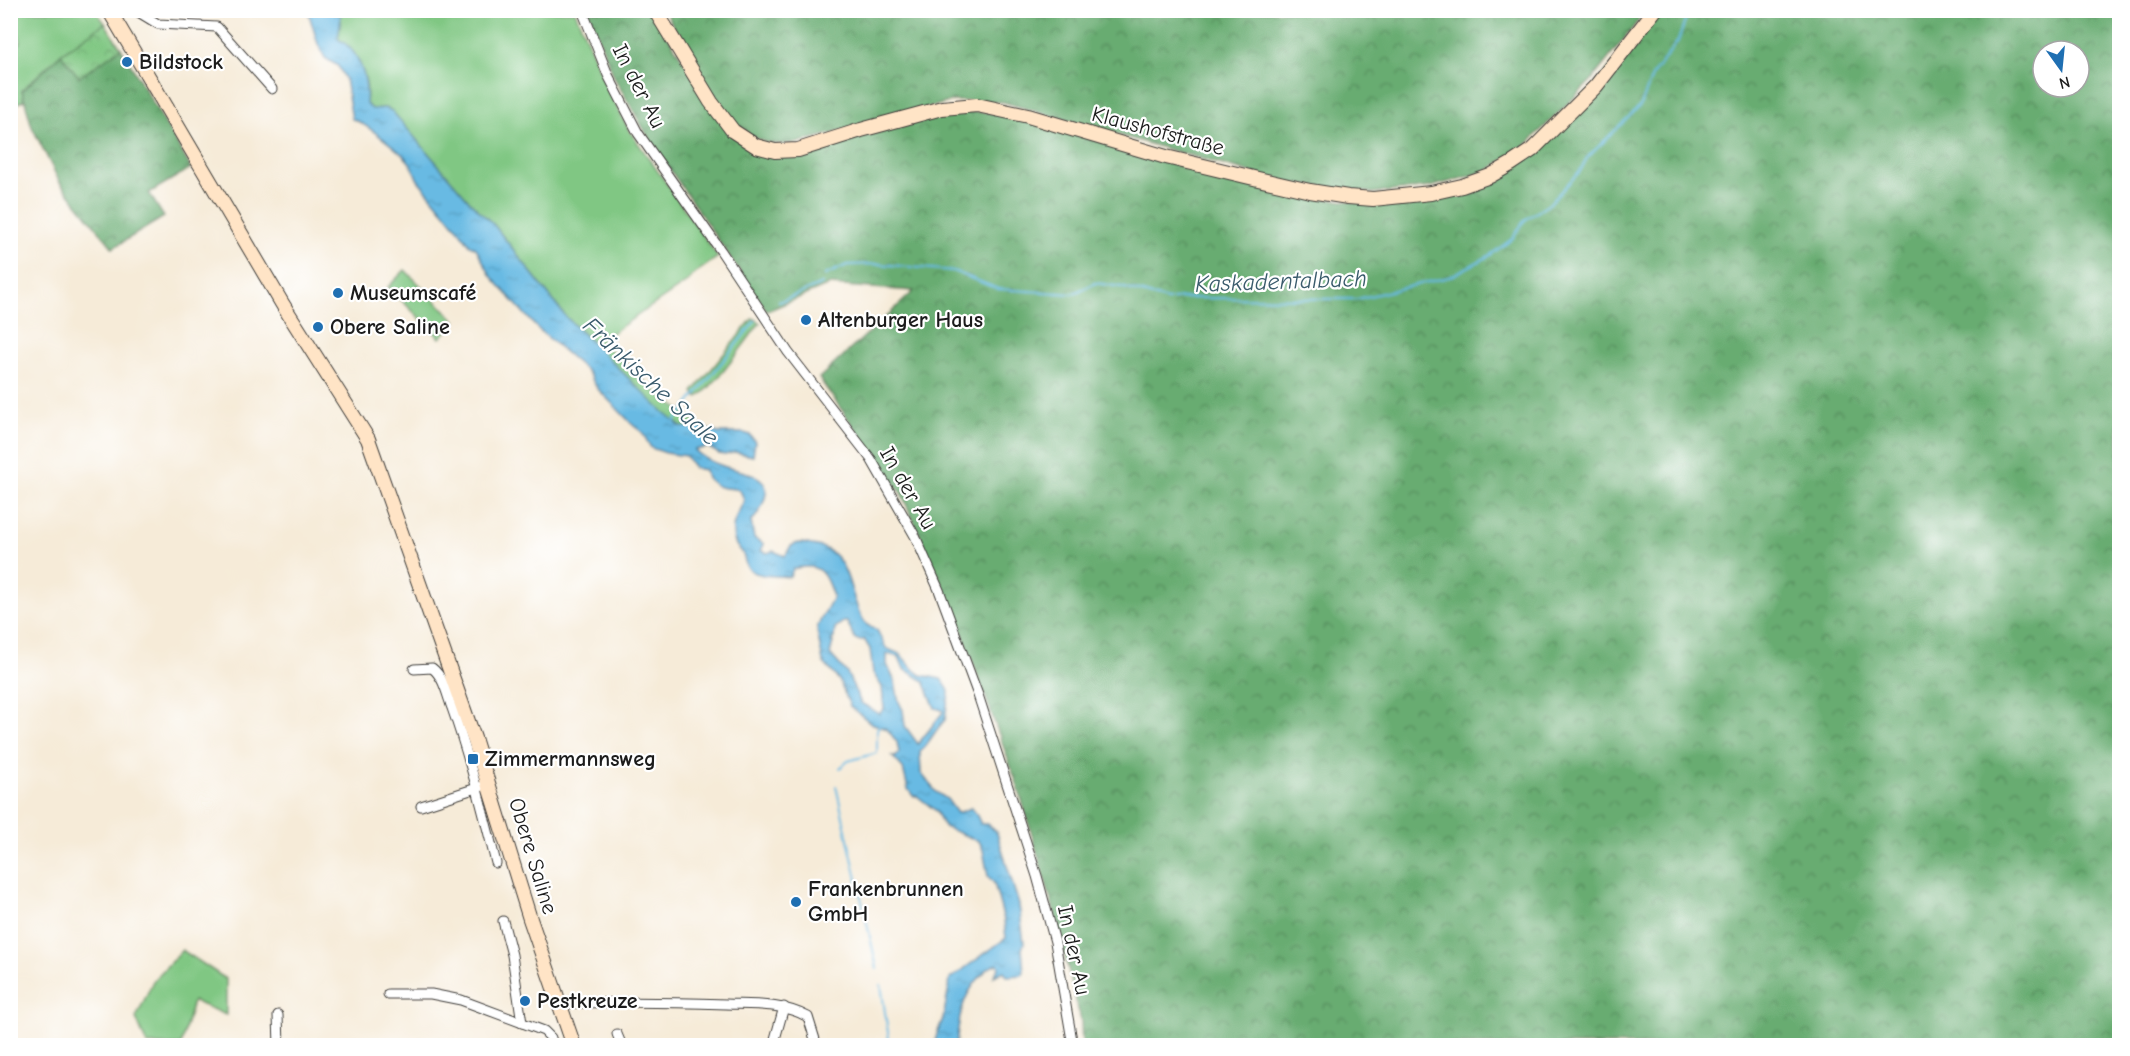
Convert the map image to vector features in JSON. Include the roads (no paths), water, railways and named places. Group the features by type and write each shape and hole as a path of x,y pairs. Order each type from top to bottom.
{"main road":[{"name":"Obere Saline","path":"109,10 283,305 368,439 434,622 483,786 574,1046"},
{"name":"Klaushofstraße","path":"655,10 711,102 733,131 756,146 775,151 798,150 942,108 977,105 1028,116 1166,157 1258,179 1310,191 1373,198 1421,195 1462,186 1490,176 1511,164 1532,150 1596,86 1656,10"}],"street":[{"path":"135,10 158,24 217,27 272,89"},
{"name":"In der Au","path":"582,10 608,75 638,133 788,352 871,459 915,536 939,591 978,695 1037,876 1055,942 1073,1046"},
{"name":"Obere Saline","path":"414,669 432,668 441,676 483,786 496,863"},
{"path":"421,806 483,786"},
{"path":"503,921 512,956 522,1023"},
{"path":"388,994 431,994 461,1000 544,1031 551,1038 552,1046"},
{"path":"558,1004 608,1001 784,1007 808,1017 817,1046"},
{"path":"772,1046 784,1007"},
{"path":"278,1015 279,1046"},
{"path":"617,1034 622,1046"}],"water":[{"path":"308,11 339,11 341,17 338,39 352,51 361,67 366,85 366,104 372,109 386,108 392,111 471,203 494,225 566,317 681,427 750,435 755,442 753,456 735,452 719,454 708,447 695,450 712,461 753,475 764,483 766,490 764,502 751,522 754,538 764,544 761,551 767,553 773,551 785,556 791,546 800,543 825,548 841,563 862,618 867,625 877,630 886,648 900,654 921,675 941,679 947,686 949,694 945,720 920,752 921,773 936,792 947,799 957,813 971,808 981,824 988,824 997,833 1019,905 1024,943 1022,949 1024,972 1021,975 1007,976 1004,971 994,976 999,967 998,964 992,966 981,975 968,993 958,1026 956,1045 935,1045 943,1018 950,979 1006,938 1004,920 994,883 988,876 979,841 944,827 936,811 917,796 913,796 908,789 903,768 892,756 896,757 899,753 897,742 887,729 871,723 850,706 839,680 823,662 817,631 833,597 828,582 820,571 810,567 793,569 790,577 763,575 749,569 742,552 736,545 733,533 734,522 744,501 740,492 715,485 707,478 705,470 694,468 686,456 651,448 642,432 597,388 588,372 537,328 491,276 476,248 470,245 418,180 406,158 374,132 352,119 345,79 338,66 325,58 318,44","holes":["847,622 855,639 861,641 864,639 870,649 873,673 882,687 884,709 879,714 861,703 847,673 830,654 835,628","887,654 899,657 904,669 924,681 935,708 943,712 918,744 905,726 895,682 887,664"]}],"waterway":[{"name":"Kaskadentalbach","path":"825,275 847,265 879,264 953,271 998,289 1072,294 1096,283 1121,287 1167,300 1182,298 1357,299 1449,277 1489,256 1512,239 1525,220 1549,204 1580,171 1587,158 1641,105 1653,74 1678,41 1687,16 1692,10"},
{"name":"Kaskadentalbach","path":"779,302 822,284"},
{"name":"Kaskadentalbach","path":"674,422 755,321"},
{"path":"840,768 848,761 877,753 877,729 881,723"},
{"path":"836,786 877,968"},
{"path":"881,985 890,1046"}],"place":[{"name":"Bildstock","path":"127,62"},
{"name":"Museumscafé","path":"338,293"},
{"name":"Altenburger Haus","path":"806,320"},
{"name":"Obere Saline","path":"318,327"},
{"name":"Zimmermannsweg","path":"473,759"},
{"name":"Frankenbrunnen GmbH","path":"796,902"},
{"name":"Pestkreuze","path":"525,1001"}],"water label":[{"name":"Fränkische Saale","path":"651,381"}]}
